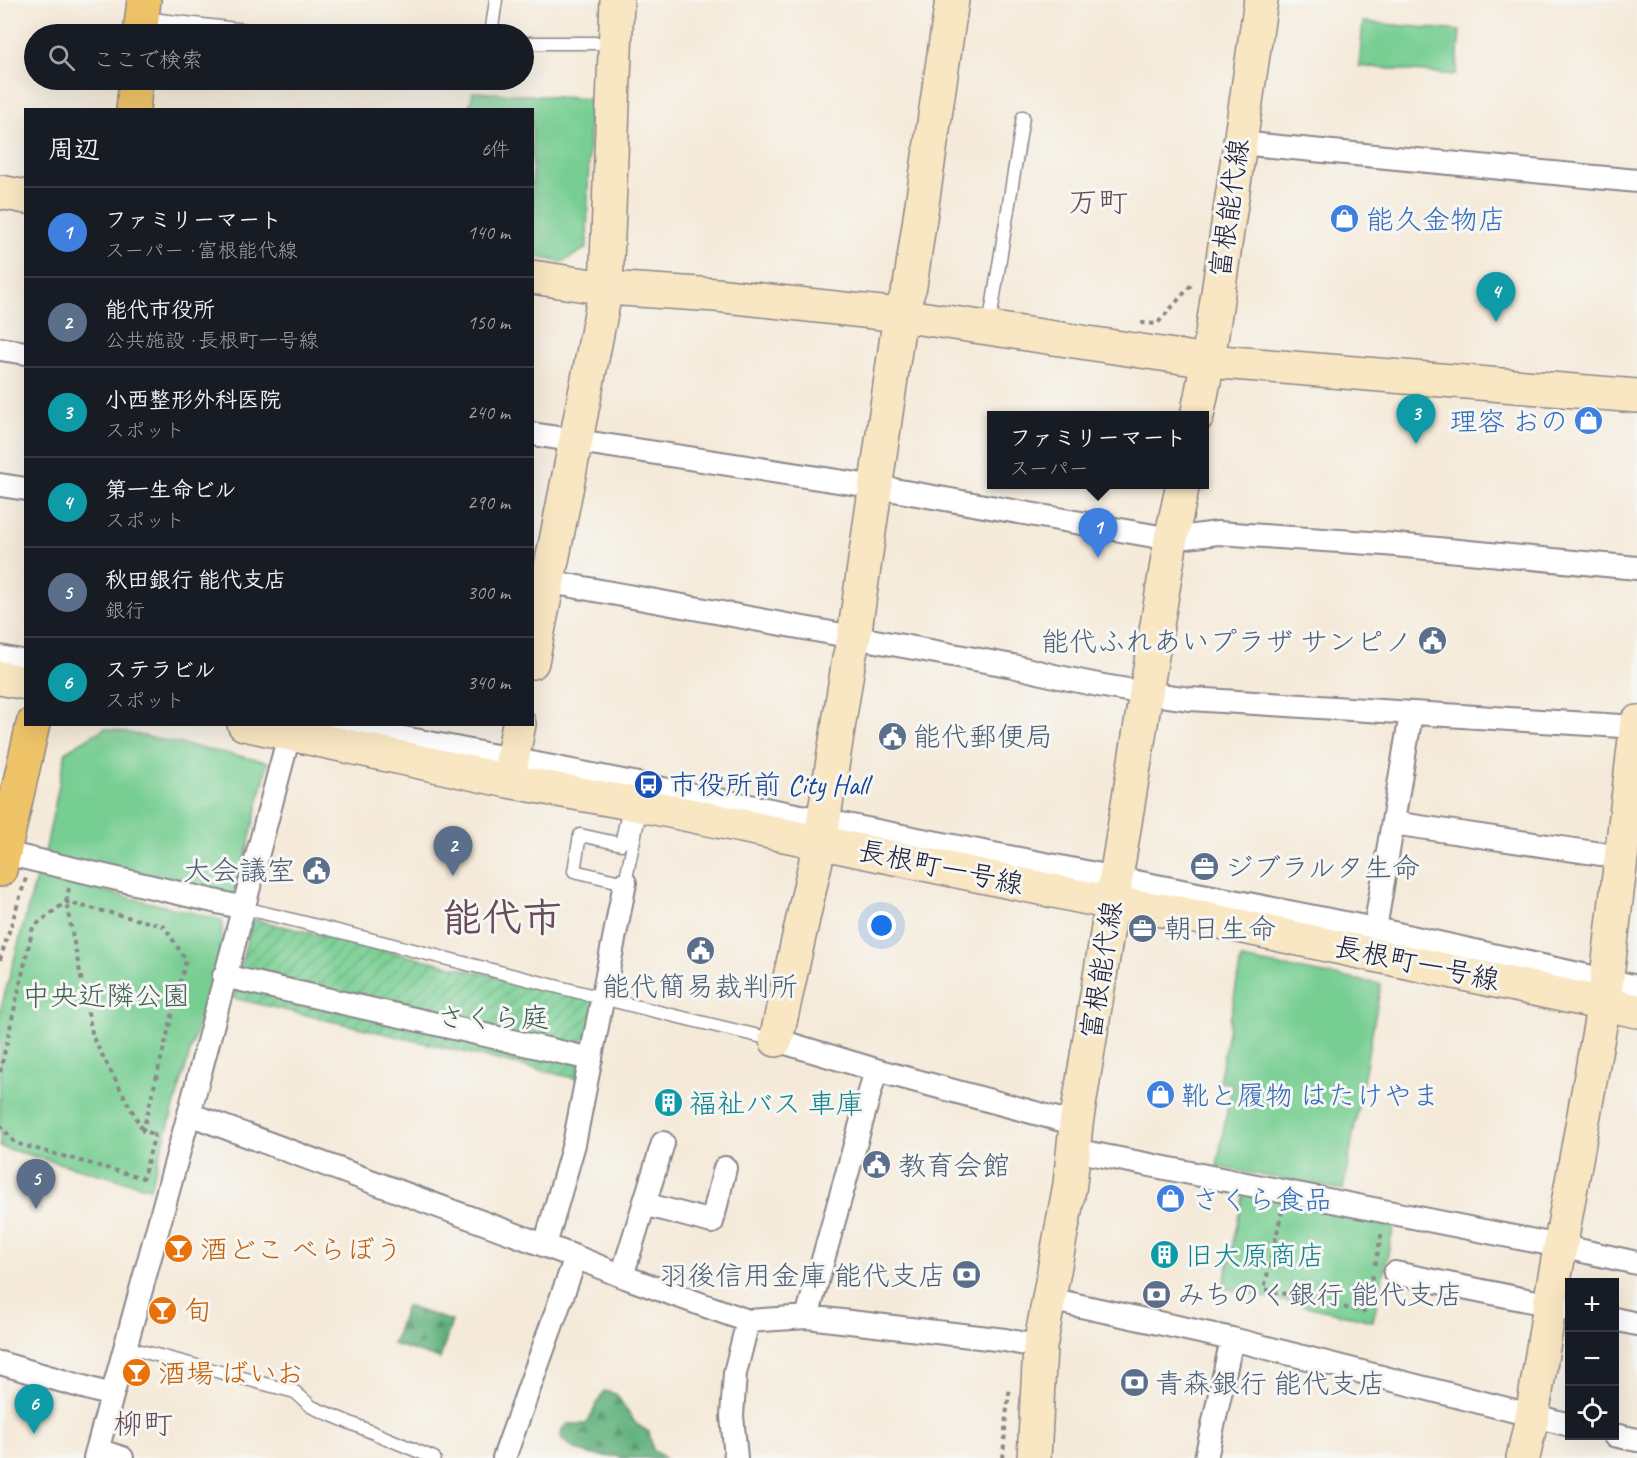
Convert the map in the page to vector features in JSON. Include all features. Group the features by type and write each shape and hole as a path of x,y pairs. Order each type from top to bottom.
{"highway":[{"path":"133,108 135,90"},
{"path":"9,859 33,726"}],"street":[{"path":"534,644 541,580 574,441 606,288 617,0"},
{"path":"952,0 910,286 900,315 854,637 822,831 776,1040 876,1070 1075,1137 1637,1263"},
{"name":"富根能代線","path":"1198,411 1208,361 1261,0"},
{"path":"1239,143 1637,181"},
{"path":"0,192 24,197"},
{"path":"534,277 606,288 716,295 900,315 1208,361 1637,396"},
{"path":"0,349 24,353"},
{"path":"534,434 876,487 1172,539 1218,533 1385,544 1637,568"},
{"path":"0,485 24,489"},
{"name":"富根能代線","path":"1034,1458 1040,1347 1070,1184 1075,1137 1114,891 1182,489"},
{"path":"541,580 1013,666 1071,681 1146,694 1411,714 1637,725 1616,990 1560,1246 1560,1306 1523,1458"},
{"path":"0,657 24,662"},
{"path":"0,678 24,683"},
{"path":"1375,942 1411,714"},
{"name":"長根町一号線","path":"263,726 291,729 510,771 635,804 822,831 1114,891 1168,911 1375,942 1616,990 1637,1011"},
{"path":"341,726 510,771 822,831"},
{"path":"510,771 519,726"},
{"path":"122,1458 96,1454 291,729"},
{"path":"1392,823 1625,877"},
{"path":"9,859 244,908"},
{"path":"545,1245 574,1144 625,883"},
{"path":"224,976 591,1059"},
{"path":"807,1317 876,1070"},
{"path":"189,1114 748,1321 807,1317 1005,1340 1040,1347"},
{"path":"622,1276 663,1143"},
{"path":"644,1204 712,1222 725,1168"},
{"path":"504,1458 576,1257"},
{"path":"1395,1273 1560,1306"},
{"path":"1049,1299 1233,1340 1565,1424"},
{"path":"1619,1320 1637,1324"},
{"path":"736,1458 732,1416 735,1373 748,1321"},
{"path":"1206,1458 1233,1340"},
{"path":"0,1363 111,1395"},
{"path":"1619,1436 1637,1440"}],"lane":[{"path":"492,24 496,0"},
{"path":"142,18 194,24"},
{"path":"534,43 615,44"},
{"path":"988,328 1023,117"},
{"path":"635,804 625,883 574,871 580,836 621,844 635,804"},
{"path":"244,908 603,999 776,1040"},
{"path":"126,1347 295,1392 312,1407 434,1458"}],"path":[{"path":"1134,322 1157,324 1198,278"},
{"path":"0,960 9,859"},
{"path":"0,1072 33,927 66,902"},
{"path":"66,902 93,1038 143,1131 180,1142"},
{"path":"66,902 164,926 186,960 143,1131"},
{"path":"0,1125 15,1143 143,1178 155,1134"},
{"path":"1293,1212 1282,1210 1264,1289 1364,1312 1382,1232 1371,1230"}],"green space":[{"path":"1363,22 1460,31 1456,75 1359,66"},
{"path":"473,92 590,99 587,248 562,262 534,256 534,108 469,108"},
{"path":"105,728 268,762 237,893 228,898 44,857 66,751"},
{"name":"中央近隣公園","path":"37,875 222,920 222,944 150,1188 0,1147 0,1011"},
{"name":"さくら庭","path":"252,919 596,1000 578,1079 233,998"},
{"path":"1241,959 1381,984 1343,1190 1217,1167 1232,1084 1219,1082"},
{"path":"1245,1188 1395,1221 1373,1321 1223,1288"},
{"path":"406,1306 452,1321 440,1359 393,1344"},
{"path":"604,1391 616,1394 636,1424 649,1432 653,1450 665,1458 622,1458 594,1455 579,1451 561,1438 562,1429 568,1424 586,1424"}],"place":[{"name":"能久金物店","path":"1345,219"},
{"name":"第一生命ビル","path":"1496,322"},
{"name":"理容 おの","path":"1589,421"},
{"name":"小西整形外科医院","path":"1416,444"},
{"name":"ファミリーマート","path":"1098,558"},
{"name":"能代ふれあいプラザ サンピノ","path":"1433,641"},
{"name":"能代郵便局","path":"892,736"},
{"name":"市役所前 City Hall","path":"648,784"},
{"name":"ジブラルタ生命","path":"1204,867"},
{"name":"大会議室","path":"316,870"},
{"name":"能代市役所","path":"453,876"},
{"name":"朝日生命","path":"1143,928"},
{"name":"能代簡易裁判所","path":"700,950"},
{"name":"靴と履物 はたけやま","path":"1160,1095"},
{"name":"福祉バス 車庫","path":"668,1103"},
{"name":"教育会館","path":"877,1165"},
{"name":"さくら食品","path":"1171,1199"},
{"name":"秋田銀行 能代支店","path":"36,1209"},
{"name":"酒どこ べらぼう","path":"179,1249"},
{"name":"旧大原商店","path":"1164,1255"},
{"name":"羽後信用金庫 能代支店","path":"967,1275"},
{"name":"みちのく銀行 能代支店","path":"1156,1294"},
{"name":"旬","path":"163,1310"},
{"name":"酒場 ばいお","path":"137,1373"},
{"name":"青森銀行 能代支店","path":"1134,1383"},
{"name":"ステラビル","path":"34,1434"}],"district":[{"name":"万町","path":"1098,202"},
{"name":"能代市","path":"502,918"},
{"name":"柳町","path":"143,1424"}]}
